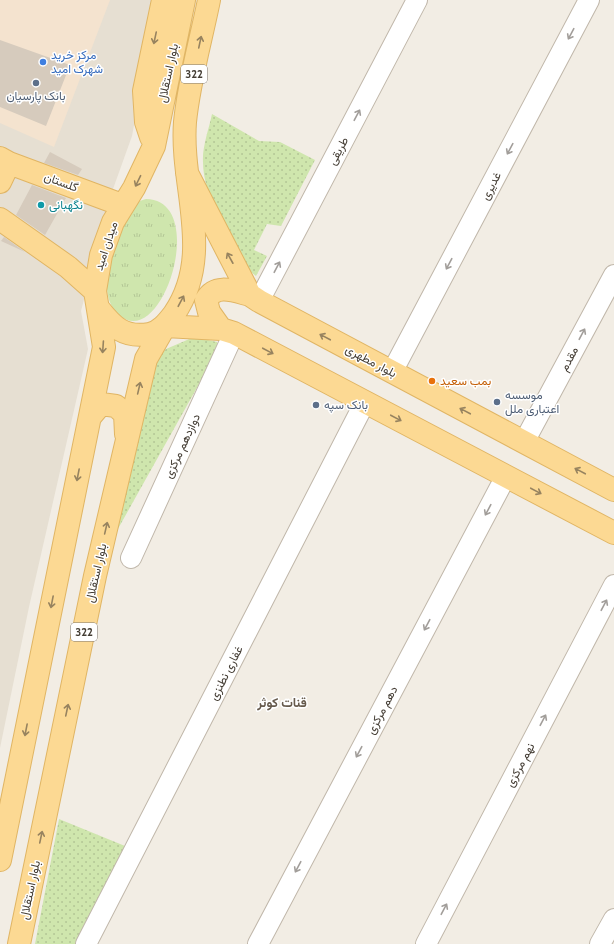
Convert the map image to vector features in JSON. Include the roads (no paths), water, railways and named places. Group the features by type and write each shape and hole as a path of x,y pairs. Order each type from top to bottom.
{"main road":[{"path":"154,146 146,122 144,91 163,0"},
{"name":"بلوار استقلال","path":"154,146 184,0"},
{"name":"322","path":"186,150 185,122 209,0"},
{"path":"0,219 68,267 97,300 112,325 128,335 151,334 165,326 186,291 195,253 195,229 187,173 186,150 197,119 225,0"},
{"name":"میدان امید","path":"97,300 101,255 113,222 122,205 134,188 154,146"},
{"name":"گلستان","path":"3,167 122,205"},
{"path":"187,173 254,298"},
{"name":"بلوار مطهری","path":"228,331 209,312 206,300 210,293 219,288 254,298 614,490"},
{"path":"0,860 104,347 97,300"},
{"path":"165,326 228,331 614,533"},
{"name":"بلوار استقلال","path":"19,944 95,576 146,359 165,326"},
{"path":"90,417 101,404 116,406 125,414 127,442"}],"street":[{"name":"طریقی","path":"254,298 417,0"},
{"name":"غدیری","path":"392,372 589,0"},
{"name":"مقدم","path":"524,442 614,275"},
{"name":"دوازدهم مرکزی","path":"130,558 228,331"},
{"name":"غفاری نطنزی","path":"86,944 365,402"},
{"name":"دهم مرکزی","path":"258,944 506,476"},
{"name":"نهم مرکزی","path":"426,944 614,585"},
{"path":"600,944 614,919"}],"place":[{"name":"مرکز خرید شهرک امید","path":"43,62"},
{"name":"بانک پارسیان","path":"36,83"},
{"name":"نگهبانی","path":"41,205"},
{"name":"بمب سعید","path":"432,381"},
{"name":"موسسه اعتباری ملل","path":"497,402"},
{"name":"بانک سپه","path":"316,405"}],"district":[{"name":"قنات کوثر","path":"282,702"}]}
